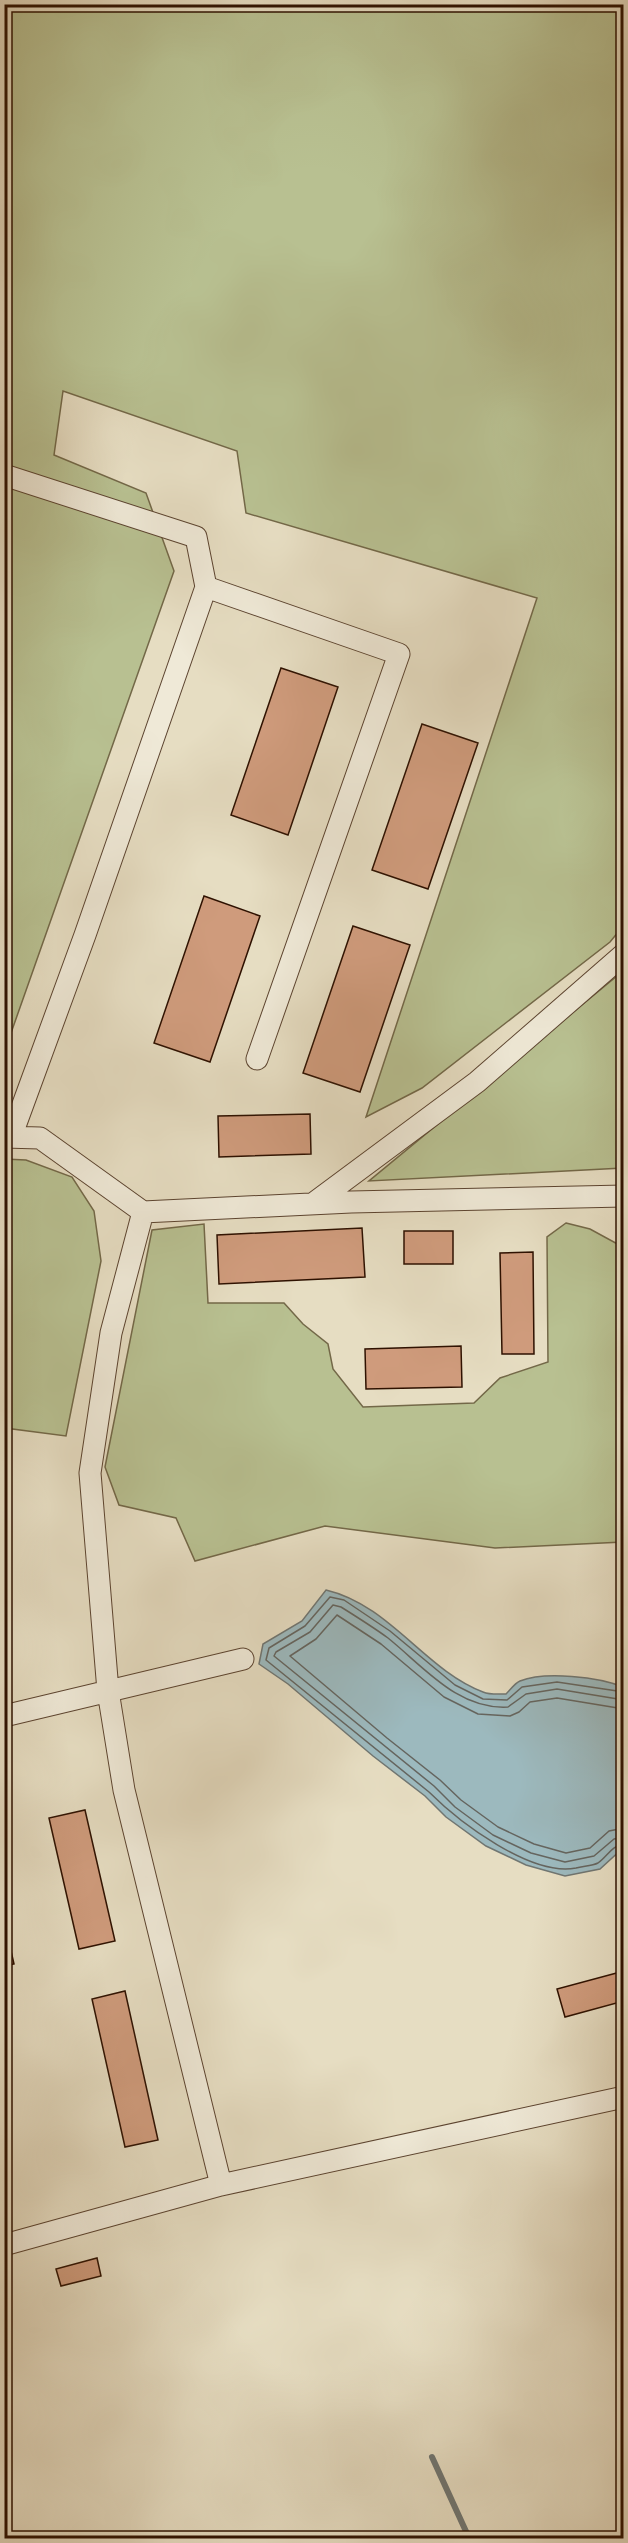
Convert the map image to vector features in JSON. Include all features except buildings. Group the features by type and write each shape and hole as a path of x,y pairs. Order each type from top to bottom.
{"lane":[{"path":"4,475 196,537 206,587 85,935 8,1137 40,1138 143,1212 314,1203 624,1196"},
{"path":"206,587 399,654 257,1059"},
{"path":"314,1203 477,1082 624,954"},
{"path":"143,1212 111,1333 90,1473 108,1691 124,1790 221,2185"},
{"path":"4,1716 243,1659"},
{"path":"4,2245 221,2185 624,2097"}],"green space":[{"path":"5,5 623,5 624,925 610,942 422,1088 366,1117 537,598 246,513 237,451 63,391 54,455 146,493 174,571 5,1050"},
{"path":"623,971 623,1168 369,1181"},
{"path":"4,1159 26,1160 72,1177 94,1211 101,1261 66,1436 5,1428"},
{"path":"566,1223 590,1229 623,1247 623,1542 495,1548 325,1526 195,1561 176,1518 119,1505 105,1467 152,1230 204,1224 208,1303 284,1303 303,1324 328,1344 333,1369 363,1407 474,1403 500,1378 548,1362 547,1237"}],"water":[{"path":"326,1590 349,1598 369,1609 443,1669 462,1682 486,1693 506,1694 520,1681 543,1676 572,1676 600,1680 623,1687 623,1848 600,1869 565,1876 526,1865 486,1846 446,1817 425,1796 373,1756 288,1684 259,1664 263,1644 302,1621"}],"waterway":[{"path":"432,2457 469,2538"}]}
